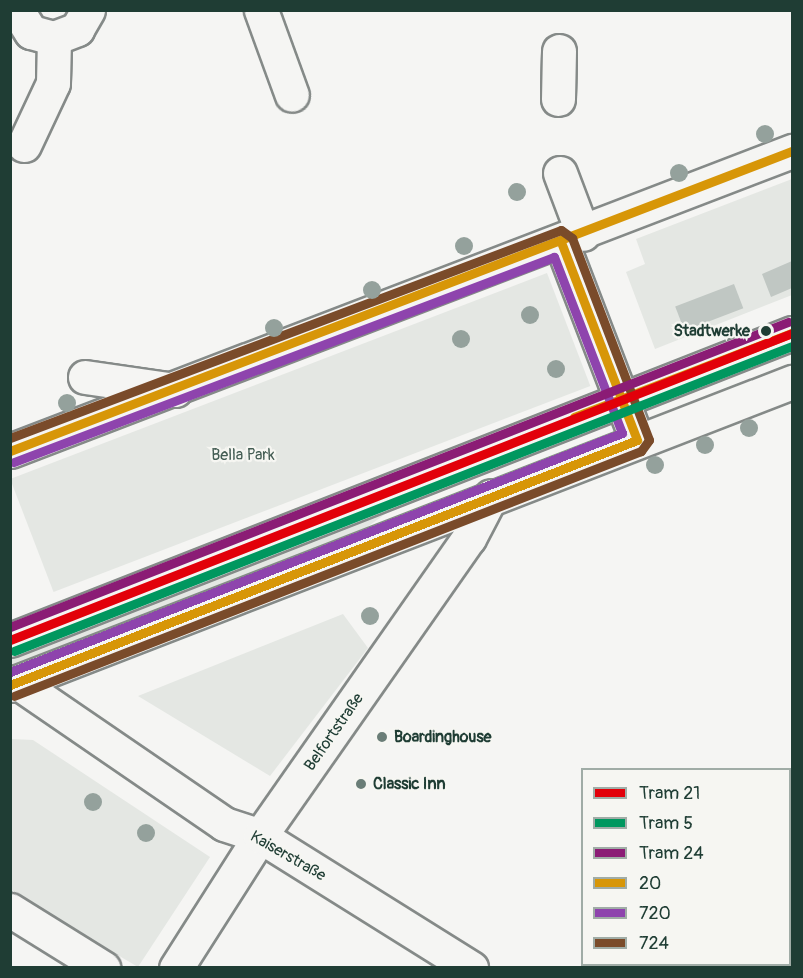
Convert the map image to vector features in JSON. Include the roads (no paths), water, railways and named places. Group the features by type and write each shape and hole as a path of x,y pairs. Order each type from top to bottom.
{"main road":[{"path":"17,10 31,32 54,38 77,29 88,10"},
{"path":"261,10 292,95"},
{"path":"24,145 53,83 54,38"},
{"path":"558,99 559,51"},
{"path":"10,451 572,238 792,151"},
{"path":"560,173 572,238 637,440"},
{"path":"10,640 792,333"},
{"path":"85,377 175,390"},
{"path":"14,683 491,496 792,382"},
{"path":"637,440 656,386"},
{"name":"Belfortstraße","path":"176,968 260,836 474,531 491,496"},
{"name":"Kaiserstraße","path":"14,683 224,824 260,836 471,968"},
{"path":"10,910 104,968"}],"tram line":[{"name":"24","path":"10,627 788,322"},
{"name":"21","path":"10,640 792,333"},
{"name":"5","path":"14,651 792,346"}],"place":[{"name":"Stadtwerke","path":"766,331"},
{"name":"Boardinghouse","path":"382,737"},
{"name":"Classic Inn","path":"361,784"}],"park label":[{"name":"Bella Park","path":"243,455"}]}
